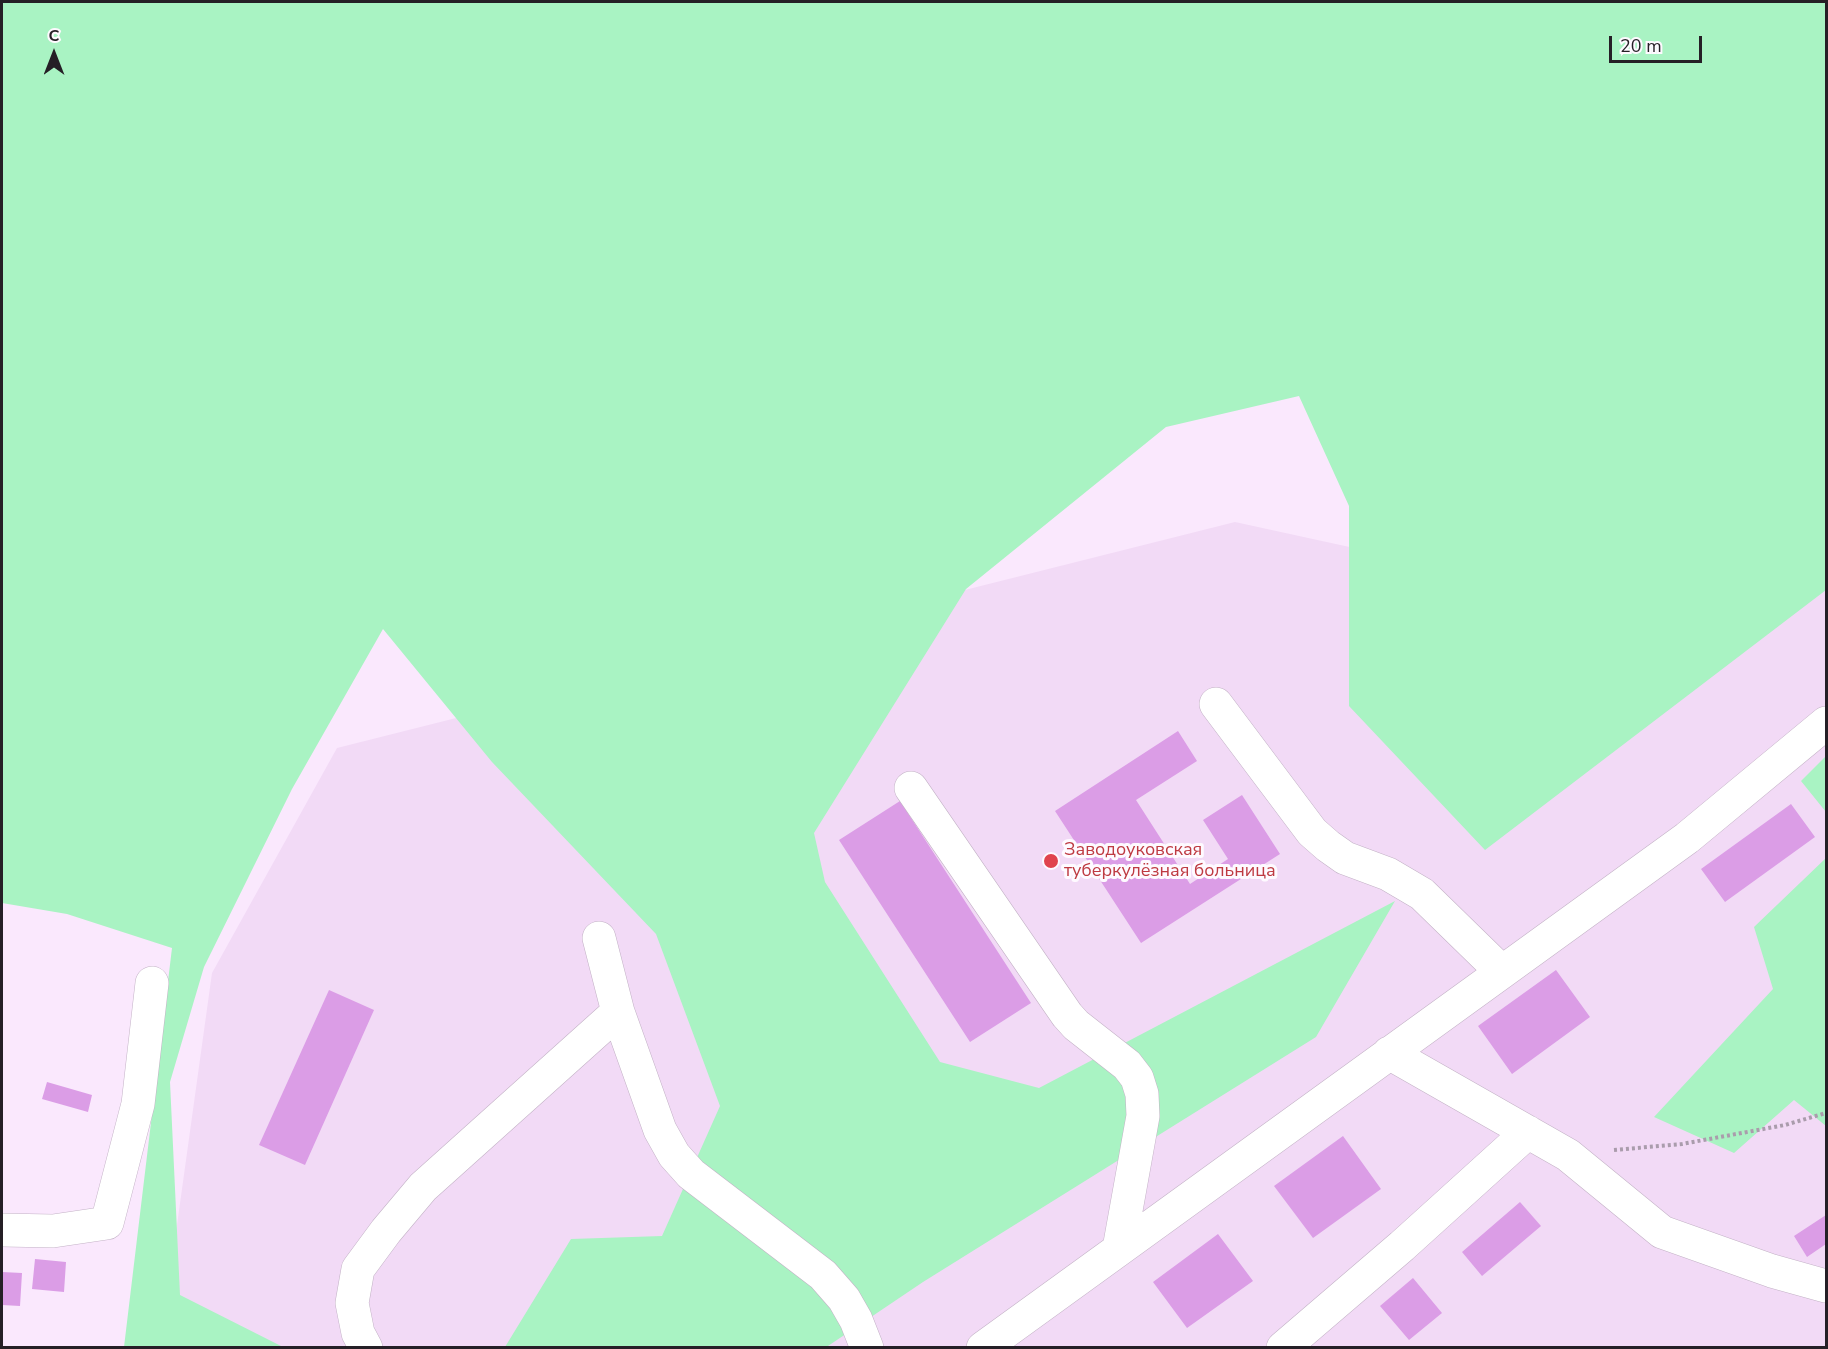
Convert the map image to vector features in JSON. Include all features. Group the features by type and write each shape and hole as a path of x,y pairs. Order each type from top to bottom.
{"street":[{"path":"1216,704 1312,832 1345,858 1403,881 1422,894 1502,972"},
{"path":"983,1347 1687,838 1827,723"},
{"path":"911,789 1067,1015 1076,1025 1127,1065 1137,1078 1142,1094 1143,1116 1119,1249"},
{"path":"599,938 618,1011 660,1130 674,1155 691,1174 823,1275 844,1299 867,1347"},
{"path":"2,1230 52,1232 107,1223 138,1104 152,983"},
{"path":"366,1347 358,1333 352,1303 358,1269 379,1240 423,1186 618,1011"},
{"path":"1389,1053 1568,1155 1662,1232 1772,1271 1827,1286"},
{"path":"1283,1347 1402,1246 1528,1132"}],"path":[{"path":"1568,1155 1682,1144 1785,1125 1827,1113"}],"shaded area":[{"name":"Заводоуковская туберкулёзная больница","path":"1235,522 1725,629 1826,552 1826,1347 154,1348 177,1225 212,973 337,748"}],"green space":[{"path":"2,2 1826,2 1826,590 1485,850 1349,706 1349,506 1299,396 1166,427 966,589 814,833 825,882 940,1062 1039,1088 1395,901 1316,1037 923,1282 825,1348 505,1347 571,1239 662,1236 720,1106 656,934 492,762 383,629 292,789 204,967 170,1082 180,1295 283,1347 124,1347 172,948 67,914 2,903"},
{"path":"1826,756 1826,812 1801,781"},
{"path":"1826,858 1826,1126 1794,1100 1734,1153 1654,1117 1773,989 1754,927"}],"building":[{"path":"1178,731 1197,761 1136,800 1190,884 1228,859 1203,820 1242,795 1280,854 1141,943 1055,811"},
{"path":"900,801 1031,1003 970,1042 839,840"},
{"path":"1791,804 1815,837 1725,902 1701,869"},
{"path":"1556,970 1590,1017 1512,1074 1478,1026"},
{"path":"329,990 374,1010 305,1165 259,1145"},
{"path":"47,1082 92,1095 88,1112 42,1099"},
{"path":"1343,1136 1381,1189 1313,1238 1274,1186"},
{"path":"1520,1202 1541,1226 1482,1276 1462,1252"},
{"path":"1826,1215 1826,1244 1807,1257 1794,1236"},
{"path":"1218,1234 1253,1281 1187,1328 1153,1282"},
{"path":"35,1259 66,1262 64,1292 32,1289"},
{"path":"2,1272 22,1273 20,1306 2,1305"},
{"path":"1413,1278 1442,1313 1409,1340 1380,1306"}],"place":[{"name":"Заводоуковская туберкулёзная больница","path":"1051,861"}]}
